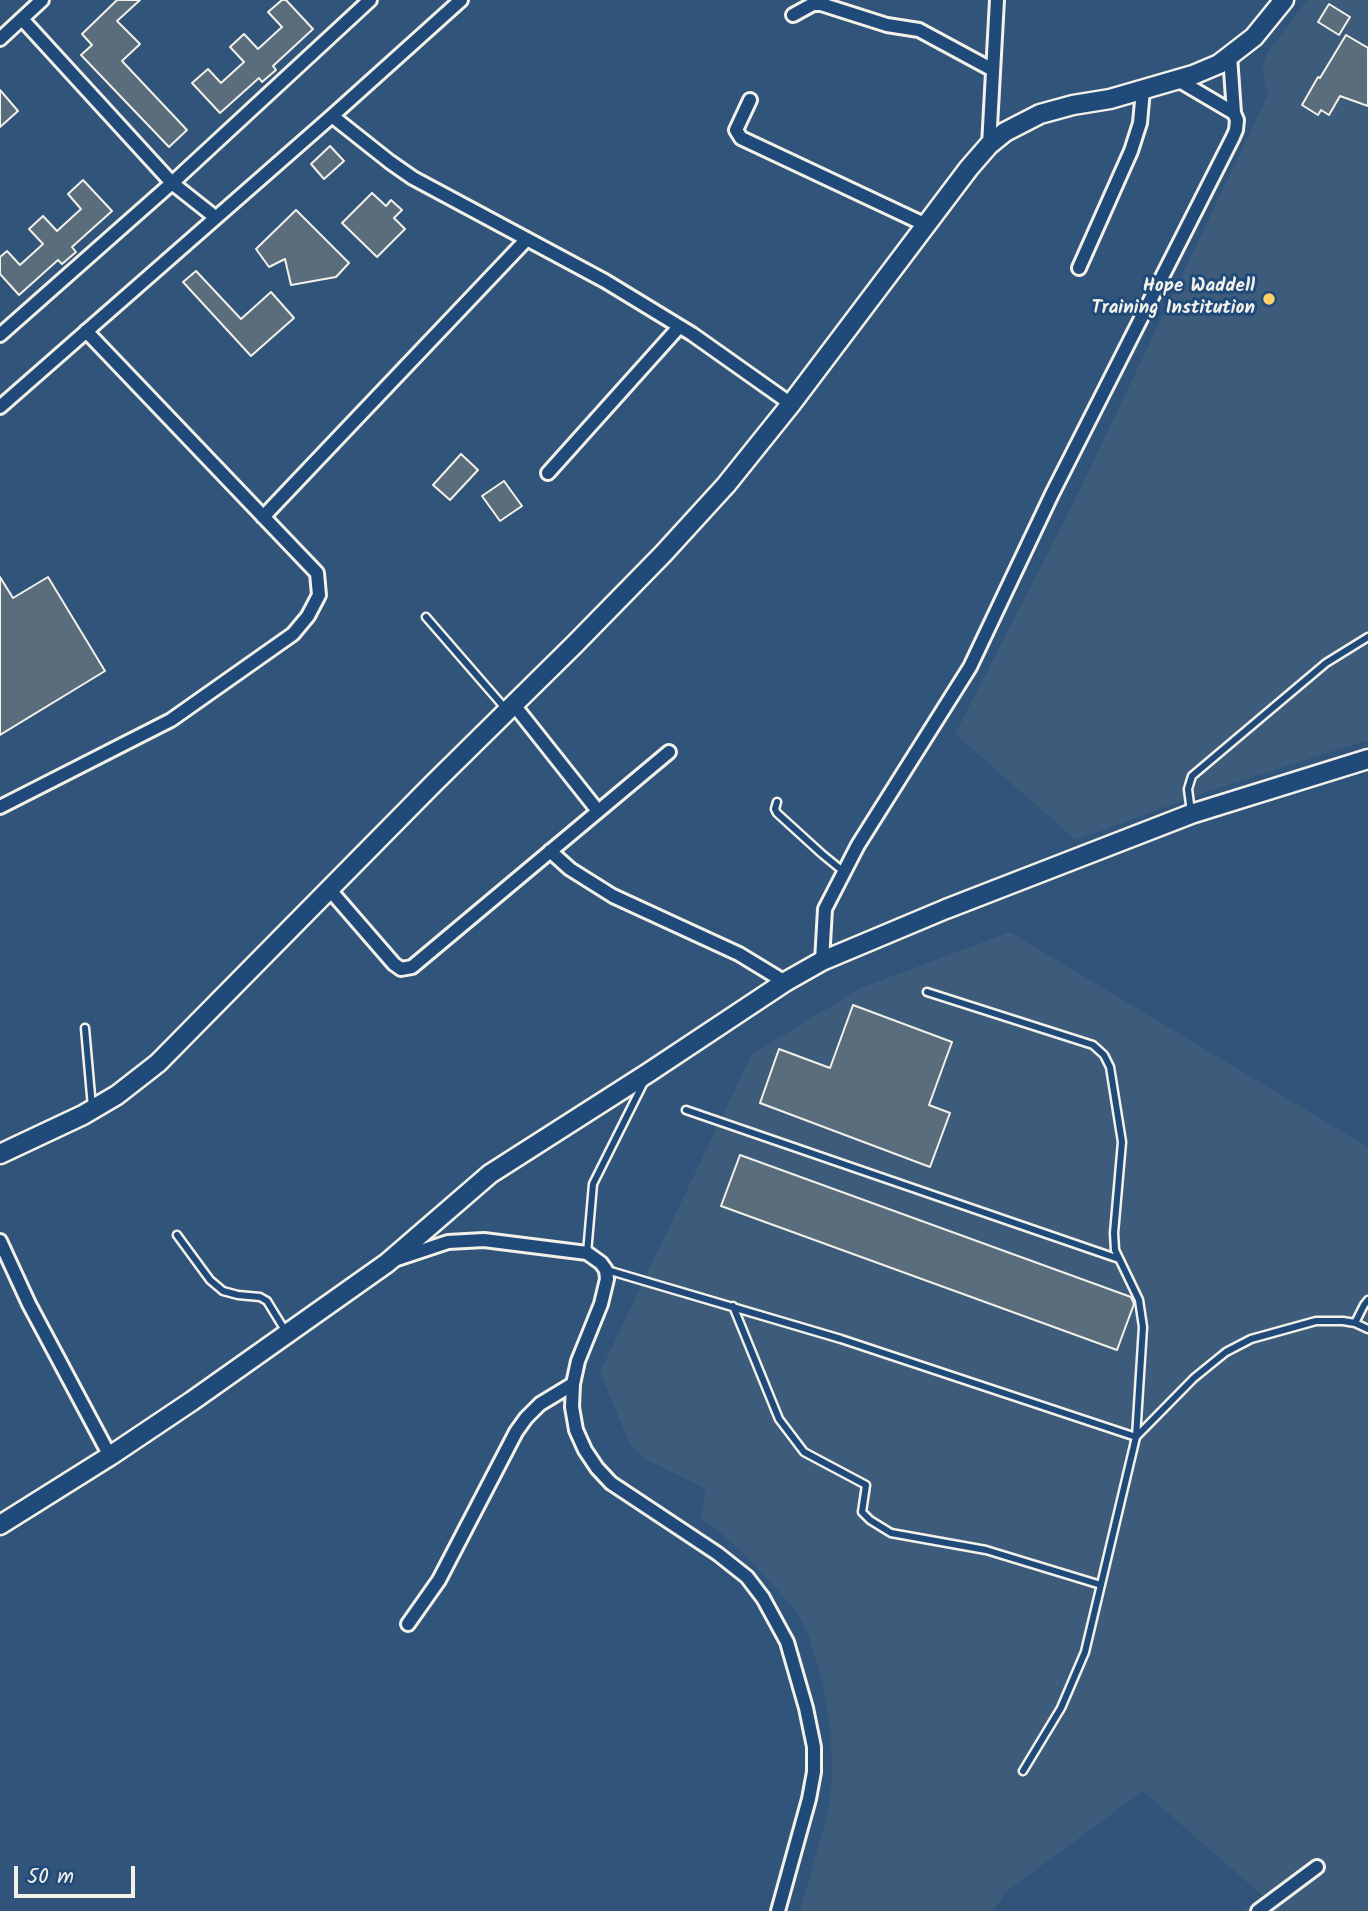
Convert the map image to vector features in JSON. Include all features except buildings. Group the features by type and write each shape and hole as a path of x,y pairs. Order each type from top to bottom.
{"street":[{"path":"0,39 41,0"},
{"path":"0,335 172,183 370,0"},
{"path":"1,405 332,116 460,0"},
{"path":"989,145 997,0"},
{"path":"0,1154 93,1109 127,1088 158,1063 663,554 726,485 791,404 989,145 1005,132 1040,114 1143,90 1219,64 1254,37 1284,0"},
{"path":"793,15 813,4 821,4 887,25 919,30 993,70"},
{"path":"22,19 172,183 215,217"},
{"path":"822,961 825,909 858,845 970,667 1052,494 1233,137 1237,120 1234,113 1230,56"},
{"path":"1178,80 1234,113"},
{"path":"1079,268 1131,152 1140,123 1143,90"},
{"path":"750,100 736,130 741,138 926,225"},
{"path":"332,116 413,177 605,281 679,327 791,404"},
{"path":"263,517 527,239"},
{"path":"548,473 679,327"},
{"path":"0,807 171,720 293,634 308,616 319,594 317,573 86,331"},
{"path":"510,707 598,811"},
{"path":"329,889 394,964 401,969 412,967 669,752"},
{"path":"0,1525 192,1401 387,1263 490,1174 785,982 822,961 946,909 1191,814 1368,759"},
{"path":"550,851 570,869 613,896 739,954 785,982"},
{"path":"387,1263 448,1242 484,1240 587,1253 606,1270 607,1279 601,1304 578,1360 573,1384 572,1407 576,1430 585,1450 611,1483 718,1554 747,1577 763,1598 787,1642 806,1708 814,1747 814,1772 779,1911"},
{"path":"0,1241 29,1304 110,1456"},
{"path":"408,1624 439,1580 516,1432 540,1404 573,1384"},
{"path":"1258,1911 1317,1867"}],"lane":[{"path":"426,617 510,707"},
{"path":"1191,814 1188,789 1192,776 1326,663 1368,637"},
{"path":"777,802 776,813 844,872"},
{"path":"927,992 1093,1045 1104,1055 1110,1067 1122,1142 1114,1233 1115,1250 1139,1300 1143,1327 1136,1437 1085,1652 1061,1708 1023,1772"},
{"path":"85,1028 93,1109"},
{"path":"587,1253 593,1184 648,1073"},
{"path":"686,1110 1119,1259"},
{"path":"177,1235 210,1280 223,1290 238,1295 260,1297 267,1301 287,1334"},
{"path":"606,1270 841,1339 1136,1437"},
{"path":"1355,1323 1368,1300"},
{"path":"733,1307 779,1419 804,1452 866,1485 862,1512 870,1520 891,1533 986,1550 1101,1585"},
{"path":"1136,1437 1194,1378 1226,1352 1251,1339 1316,1321 1343,1321 1368,1329"}],"shaded area":[{"name":"Hope Waddell Training Institution","path":"1307,0 1368,0 1368,740 1206,792 1076,840 955,734 1073,504 1268,95 1262,68 1267,54"},
{"path":"1010,932 1368,1147 1368,1911 1242,1911 1264,1897 1143,1791 1006,1892 993,1911 800,1911 829,1809 832,1781 831,1733 824,1689 809,1637 798,1614 773,1585 720,1532 701,1519 706,1489 645,1459 630,1445 600,1372 752,1054 861,988"}],"place":[{"name":"Hope Waddell Training Institution","path":"1269,299"}]}
